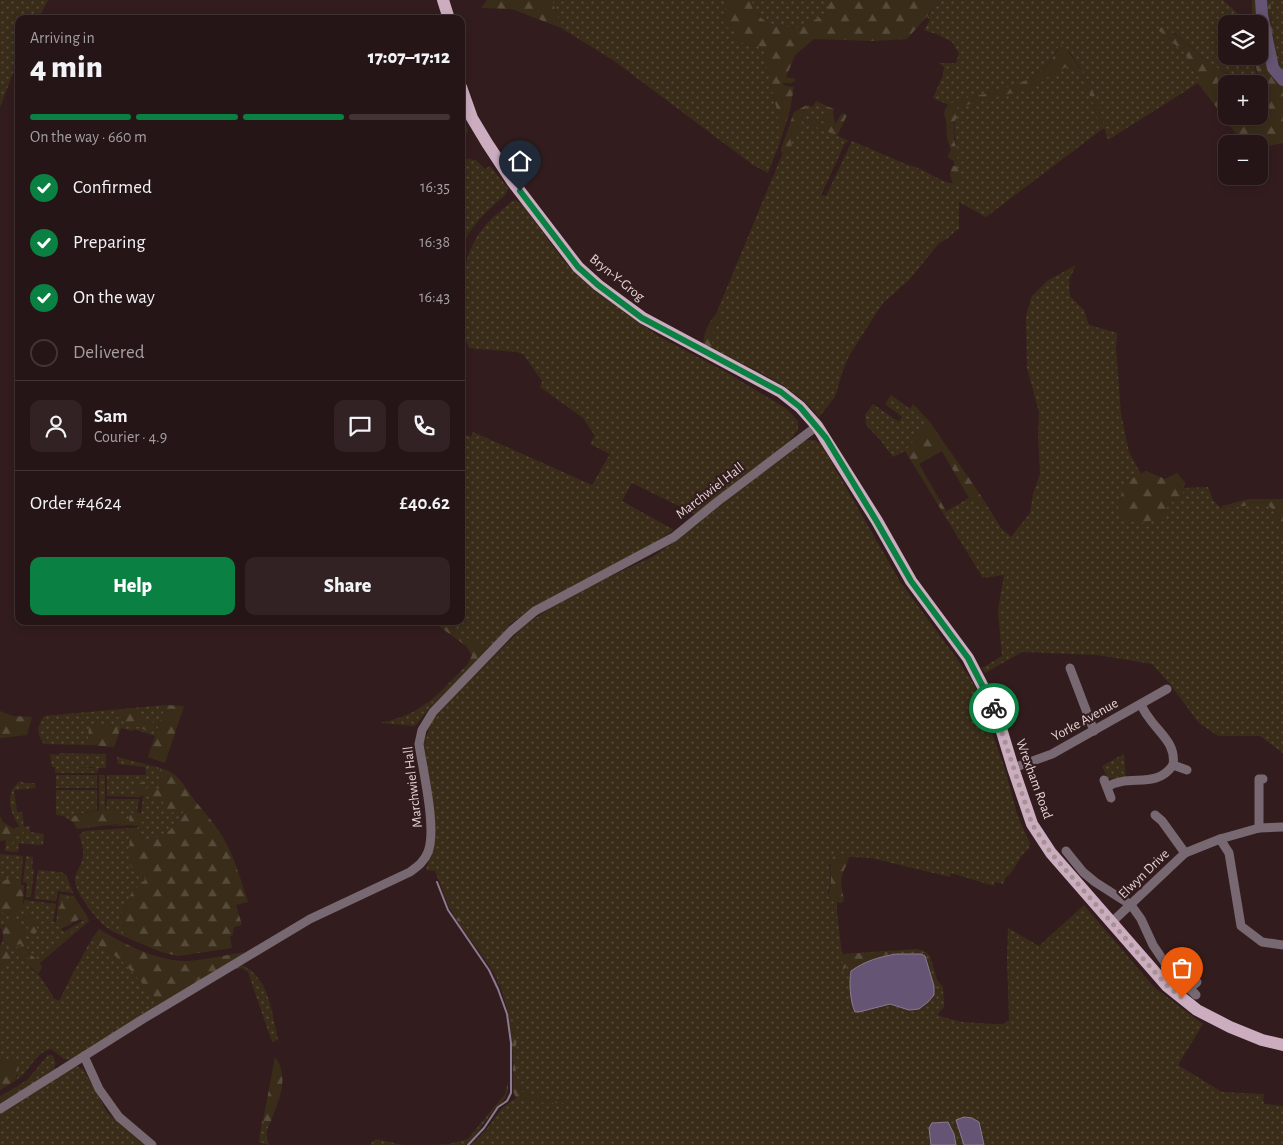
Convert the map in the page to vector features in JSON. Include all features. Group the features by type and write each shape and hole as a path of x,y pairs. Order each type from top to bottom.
{"main road":[{"path":"443,0 448,15"},
{"name":"Bryn-Y-Grog","path":"465,98 472,118 487,143 512,180 578,267 598,285 642,318 781,392 800,407 817,426"},
{"name":"Wrexham Road","path":"817,426 877,522 911,581 968,658 996,712 1012,768 1032,824 1051,853 1167,986 1197,1010 1230,1027 1262,1040 1283,1045"}],"street":[{"name":"Marchwiel Hall","path":"0,1109 310,919 410,872 421,864 428,852 432,834 419,744 422,730 433,712 511,631 535,611 674,537 817,426"},
{"path":"1070,668 1082,687 1094,731"},
{"name":"Yorke Avenue","path":"1012,768 1052,754 1167,689"},
{"path":"1111,798 1106,784 1155,779 1164,775 1173,765 1174,758 1170,743 1149,718 1141,705"},
{"path":"1173,765 1187,770"},
{"path":"1258,779 1259,828"},
{"path":"1162,817 1185,853"},
{"name":"Elwyn Drive","path":"1112,922 1185,853 1220,839 1259,828 1283,827"},
{"path":"1220,839 1229,853 1241,926 1262,942 1283,945"},
{"path":"1066,851 1079,860 1095,882 1131,906 1141,919 1153,945 1165,964 1193,992 1197,982"},
{"path":"84,1056 99,1089 119,1117 152,1145"}],"green space":[{"path":"0,0 48,0 40,15 15,15 15,68 0,107"},
{"path":"487,0 552,0 561,28 512,9 481,8"},
{"path":"552,0 727,0 722,20 734,29 745,44 764,46 781,139 768,173 753,165 613,60 561,28"},
{"path":"727,0 752,0 753,12 772,26 796,28 828,14 828,0 941,0 907,39 874,41 814,39 795,55 786,77 795,79 795,81 782,83 786,86 794,87 790,110 781,139 764,47 737,41 734,29 725,27 722,20"},
{"path":"752,0 828,0 828,14 796,28 772,26 753,12"},
{"path":"941,0 1223,0 1240,15 1218,15 1218,65 1255,65 1256,75 1230,74 1215,67 1174,33 1159,31 1185,53 1189,64 1199,78 1198,83 1108,140 1092,88 1070,52 1059,45 1045,67 1036,75 1015,85 959,100 949,105 933,98 943,75 944,67 939,63 956,63 959,53 952,42 924,30 930,20 927,17"},
{"path":"1252,0 1270,0 1275,54 1283,69 1283,143 1268,146 1268,135 1237,135 1230,125 1268,125 1268,75 1257,75 1255,65 1268,65 1268,15 1252,15"},
{"path":"1270,0 1283,0 1283,69 1275,54"},
{"path":"1161,27 1173,33 1217,68 1230,75 1218,75 1218,110 1198,83 1199,78 1189,64 1185,53 1159,31"},
{"path":"1060,44 1069,52 1092,88 1105,128 1101,130 1089,93 1079,74 1073,69 1066,67 1027,89 955,108 953,110 957,111 957,117 954,122 954,139 958,157 954,161 947,157 951,150 947,138 944,114 948,106 959,100 1014,85 1036,74 1054,56"},
{"path":"1066,67 1073,69 1079,74 1084,83 1101,130 986,217 959,202 959,229 940,242 909,280 884,302 849,356 835,397 819,417 796,395 769,377 712,349 711,341 713,334 720,321 716,314 782,155 787,155 791,140 796,137 807,105 813,107 816,101 829,107 826,110 828,115 822,124 810,120 803,121 849,141 845,143 821,195 826,196 852,141 944,181 957,184 954,161 957,160 955,129 957,111 952,110 1050,75"},
{"path":"807,105 800,132 791,140 792,151 787,155 782,155 781,149 794,112"},
{"path":"829,107 834,109 835,124 842,113 847,115 837,136 802,120 810,120 822,124 828,115 826,110"},
{"path":"465,121 468,131 465,136"},
{"path":"465,159 476,160 485,169 490,166 508,188 506,194 486,212 465,239"},
{"path":"952,166 956,166 959,172 959,183 953,184 950,175"},
{"path":"516,200 521,203 564,261 588,284 658,336 726,372 787,409 798,421 798,430 788,443 695,514 632,483 622,501 674,530 647,547 537,606 511,623 491,647 484,648 445,625 465,625 465,435 471,437 473,432 592,485 610,454 590,444 595,436 583,418 540,387 542,381 523,354 469,348 467,343 465,334 465,265 468,255 478,235 511,202"},
{"path":"1076,265 1069,280 1070,296 1084,310 1089,325 1117,333 1116,348 1121,414 1129,452 1141,474 1125,482 1118,507 1160,518 1169,504 1182,496 1184,488 1208,487 1213,500 1222,509 1268,505 1275,512 1283,539 1283,753 1260,736 1218,736 1199,723 1170,684 1152,664 1098,655 1022,652 985,673 982,668 1002,656 998,611 1004,575 983,578 943,513 969,498 977,506 988,507 1001,528 1011,537 1030,513 1033,494 1040,474 1039,412 1027,368 1026,316 1032,296 1047,281"},
{"path":"716,314 720,315 720,321 713,333 713,347 711,350 703,345 707,328"},
{"path":"891,395 910,409 913,404 930,422 905,451 893,457 866,425 865,415 873,404 899,422 902,417 885,404"},
{"path":"930,422 988,507 977,506 969,498 942,451 919,464 946,511 943,513 905,451"},
{"path":"804,440 815,440 821,444 901,583 958,660 976,688 1005,769 1017,814 1030,844 1029,848 1006,877 1003,884 995,882 994,886 951,873 950,877 871,858 849,857 841,854 829,865 831,883 828,892 830,900 837,902 842,954 916,949 924,951 930,956 937,980 943,987 944,1007 938,1014 939,1016 962,1022 1003,1024 1009,1020 1008,928 1039,946 1084,905 1154,987 1203,1024 1178,1065 1222,1092 1264,1094 1263,1101 1265,1104 1283,1106 1283,1145 984,1145 979,1123 956,1121 964,1145 956,1145 954,1134 948,1122 932,1123 929,1128 931,1145 471,1145 486,1130 502,1108 516,1098 547,1103 569,1103 519,1091 514,1057 517,1040 511,1013 492,966 453,909 445,888 439,881 435,871 426,870 435,838 424,744 431,722 455,695 525,625 567,597 654,556","holes":["896,954 921,954 924,956 928,970 909,1010 890,1004 870,1010 851,988 850,978 870,961"]},
{"path":"1146,471 1165,479 1177,473 1185,483 1182,496 1169,504 1160,518 1142,523 1125,521 1118,507 1125,482"},
{"path":"1249,499 1283,499 1283,539 1275,512 1268,505 1222,509 1222,506"},
{"path":"437,625 445,625 484,648 491,647 430,708 438,694 468,664 472,655 466,646"},
{"path":"438,694 433,704 415,726 381,723 411,713"},
{"path":"166,705 155,736 134,729 132,731 121,728 119,733 117,726 88,738 91,745 44,744 39,733 40,723 44,716"},
{"path":"166,705 184,706 165,763 148,757"},
{"path":"130,709 153,722 155,728 147,731 139,727 130,726 123,719 116,717 115,714 118,711"},
{"path":"0,711 13,716 32,717 27,735 0,738"},
{"path":"99,724 117,726 119,733 114,747 91,745 88,738 89,726"},
{"path":"59,753 106,754 106,768 98,768 98,773 93,767 76,767 93,768 97,773 55,773 55,767 52,767 50,754 59,755"},
{"path":"1124,754 1126,777 1108,779 1102,766"},
{"path":"117,757 160,768 162,793 148,785 185,810 170,830 147,843 136,830 143,819 141,814 145,782 134,794 139,797 107,796 107,775 146,775 145,767 118,764"},
{"path":"160,768 172,773 180,781 211,820 225,841 238,870 248,902 236,905 242,925 234,927 233,934 230,937 232,948 178,956 161,952 123,936 124,927 120,918 132,892 145,880 141,871 131,867 129,855 130,832 127,832 129,828 137,828 136,830 147,843 170,830 185,811 165,813 163,802 146,796 148,785 162,792"},
{"path":"56,775 97,775 97,788 56,788"},
{"path":"99,775 105,775 105,810 99,810"},
{"path":"20,781 35,783 36,788 14,790 17,812 22,812 24,827 30,826 30,832 44,834 43,844 19,843 18,852 5,851 6,840 23,832 10,806 11,793"},
{"path":"145,782 144,795 139,797 134,794 137,784"},
{"path":"56,790 97,790 97,810 78,814 68,819 64,816 56,815"},
{"path":"107,799 139,799 137,812 135,811 134,825 109,826 125,823 109,809 106,810"},
{"path":"109,809 121,813 126,818 125,823 77,829 74,823 68,819 83,813"},
{"path":"136,812 141,814 143,819 141,824 136,826 131,824 129,819 131,814"},
{"path":"0,816 3,822 14,829 20,827 23,832 20,837 14,835 13,843 7,843 6,840 0,841"},
{"path":"129,828 127,832 130,832 129,842 145,881 132,892 120,917 124,928 123,936 109,929 93,914 82,899 75,879 83,855 79,835 85,831"},
{"path":"0,854 23,856 21,880 9,878 0,883"},
{"path":"841,854 849,857 842,875 841,883 844,901 841,903 830,900 829,892 831,864 834,856"},
{"path":"26,856 33,857 32,869 34,869 31,897 26,897 27,883 23,882"},
{"path":"38,870 61,872 66,875 73,893 58,891 56,901 34,899"},
{"path":"9,878 21,880 21,885 24,885 23,904 19,912 15,914 0,912 0,883"},
{"path":"439,881 445,888 453,909 492,966 511,1013 517,1040 514,1057 519,1091 542,1098 573,1103 547,1103 516,1098 513,1091 510,1027 498,981 455,917"},
{"path":"60,894 74,896 68,898 59,913 60,925 63,928 61,929 64,932 84,920 85,922 38,961 29,952 22,939 4,925 0,928 0,912 8,914 24,903 24,900 56,904 53,922 56,922"},
{"path":"74,896 89,921 40,963 42,968 38,974 26,962 28,958 19,957 16,952 17,947 21,944 10,946 3,941 1,928 13,921 20,924 25,930 24,943 38,961 85,922 80,919 63,928 60,925 60,907 65,900"},
{"path":"28,908 38,930 35,934 31,933 27,924 26,915"},
{"path":"99,929 141,951 176,960 201,960 245,952 240,957 159,1006 148,989 121,960 91,940"},
{"path":"91,940 121,960 148,989 159,1006 70,1060 64,1059 51,1049 45,1051 15,1081 18,1076 3,1059 0,1061 0,968 5,967 7,951 0,946 3,941 10,946 21,943 31,969 38,974 53,998 59,1001"},
{"path":"0,946 7,951 11,958 5,967 0,968"},
{"path":"897,951 867,962 851,971 847,966 843,970 842,954"},
{"path":"242,965 258,978 264,987 278,1040 272,1042 248,972 242,968 234,969"},
{"path":"48,1055 52,1055 54,1058 54,1070 21,1091 18,1086 28,1079"},
{"path":"275,1057 282,1072 282,1089 271,1121 263,1121"},
{"path":"3,1059 14,1059 19,1068 15,1081 0,1090 0,1061"},
{"path":"76,1066 83,1069 107,1112 144,1145 0,1145 0,1112"},
{"path":"508,1081 508,1091 504,1100 493,1111 472,1140 465,1145 431,1145 449,1144 468,1139 505,1094"},
{"path":"18,1086 21,1091 0,1103 0,1096"},
{"path":"262,1121 271,1121 267,1133 269,1145 259,1142"},
{"path":"376,1139 403,1145 369,1145"}],"shaded area":[{"path":"896,954 921,954 925,956 934,986 934,995 919,1009 909,1010 890,1004 855,1012 850,991 851,971 872,960"},
{"path":"964,1117 972,1118 979,1122 984,1145 964,1145 956,1120"},
{"path":"948,1122 954,1134 956,1145 931,1145 929,1128 932,1123"}],"waterway":[{"path":"1261,0 1262,15 1273,68 1283,80"},
{"path":"437,882 448,910 489,970 498,989 507,1014 511,1043 511,1093 507,1101 498,1107 484,1128 468,1145"}],"way so far":[{"path":"994,708 1012,768 1032,824 1051,853 1167,986 1182,998"}],"route":[{"path":"520,191 578,267 598,285 642,318 781,392 800,407 817,426 842,463 911,581 968,658 994,708"}]}
